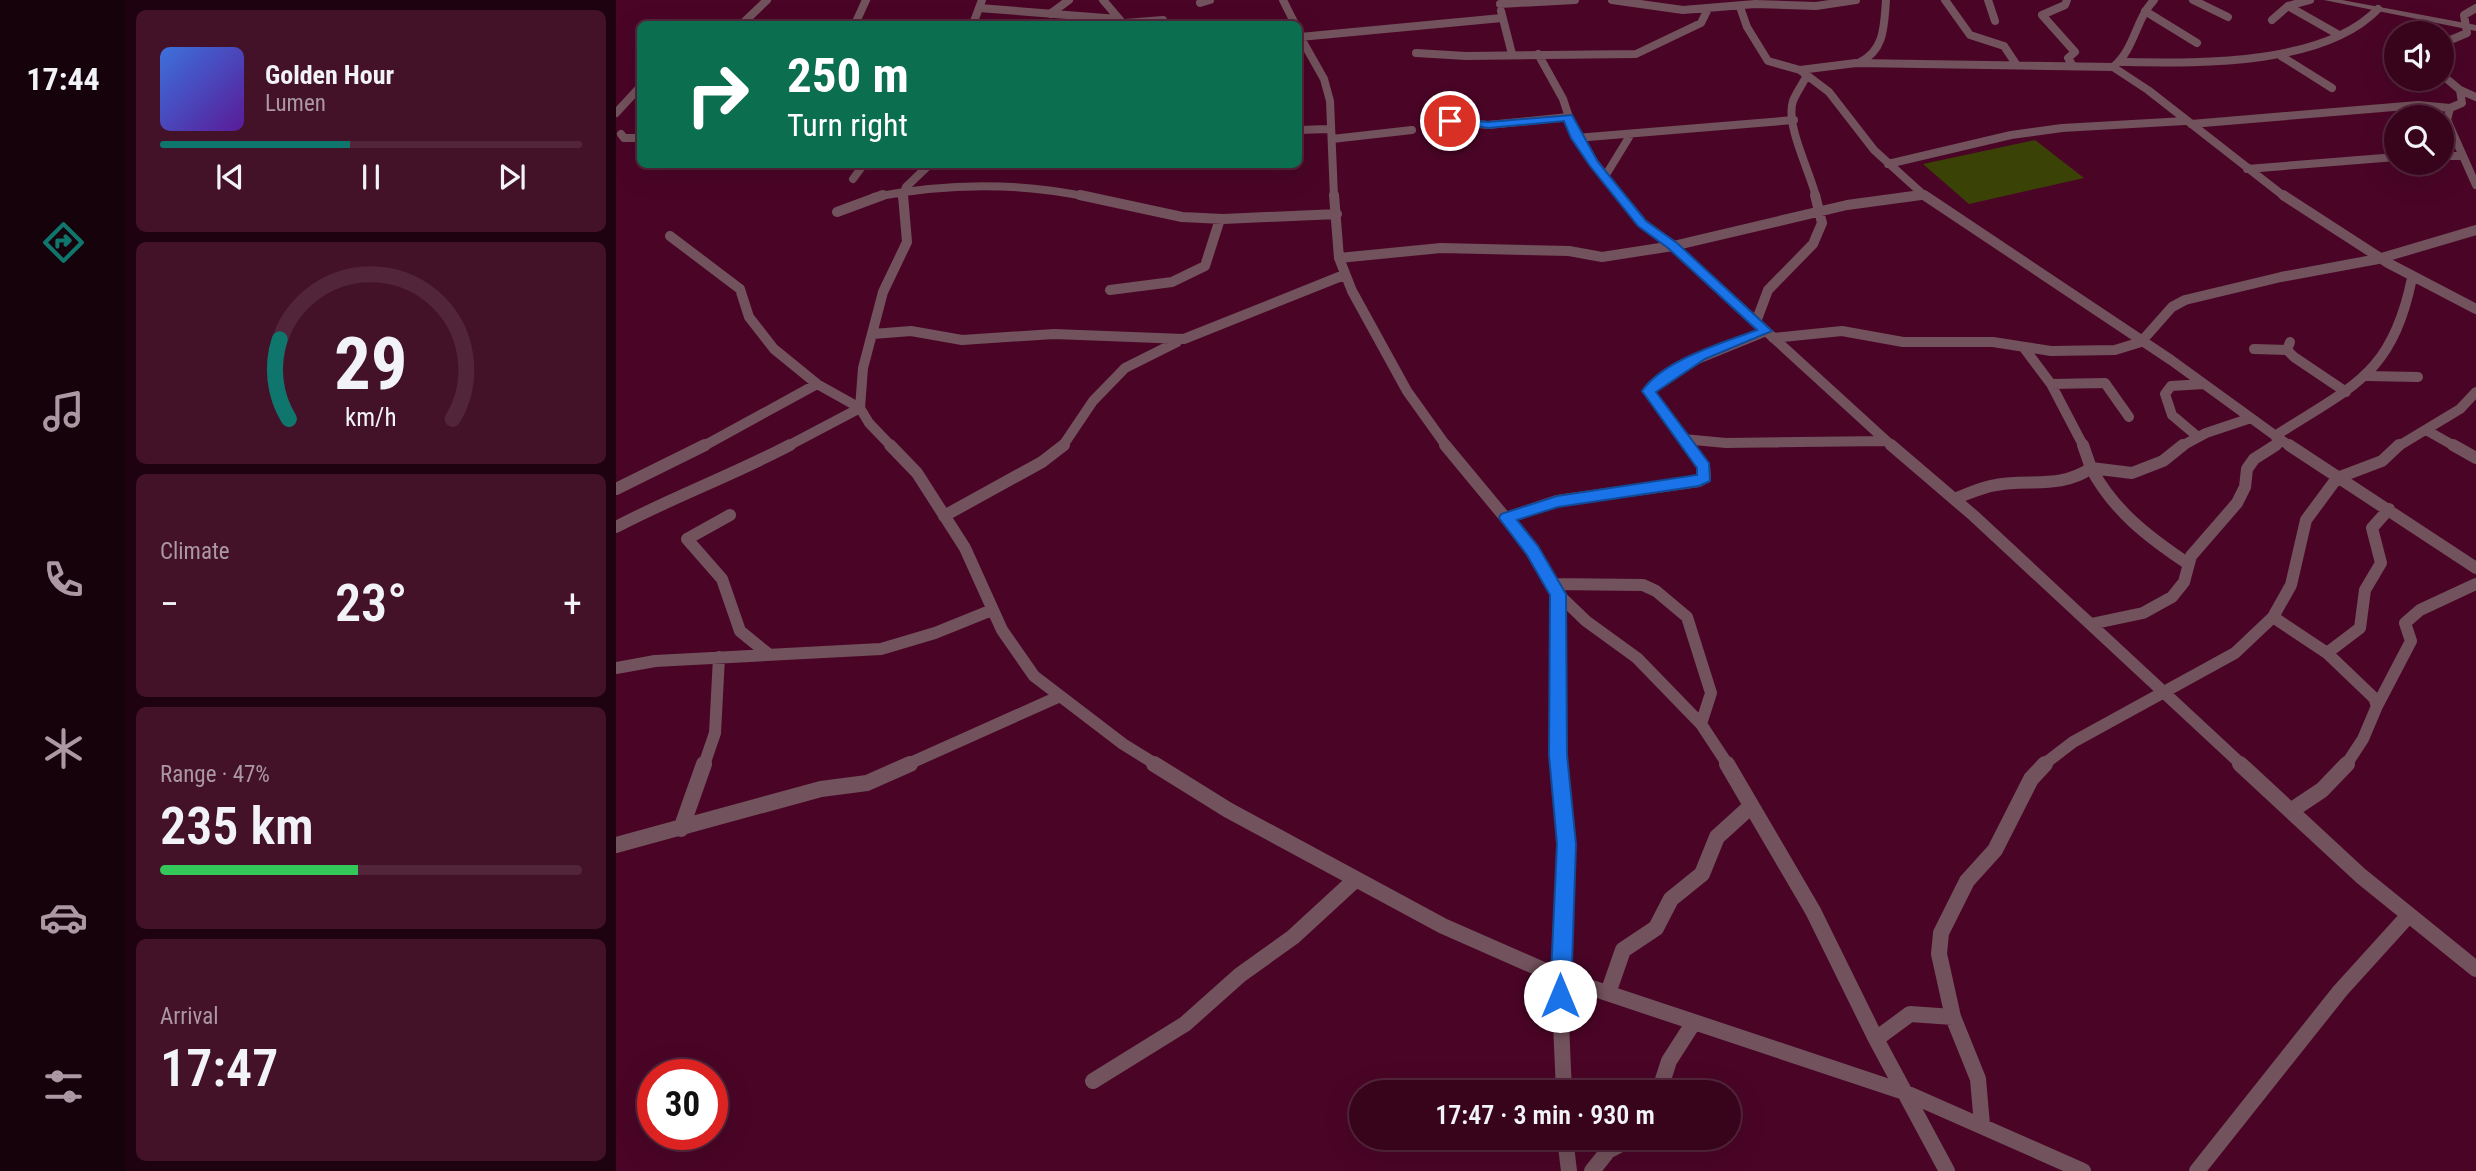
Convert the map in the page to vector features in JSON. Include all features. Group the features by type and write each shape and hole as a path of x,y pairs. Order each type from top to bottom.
{"street":[{"path":"745,21 767,0"},
{"path":"856,21 866,0"},
{"path":"1050,14 1069,0"},
{"path":"1103,0 1122,21"},
{"path":"1200,3 1210,0"},
{"path":"1283,0 1293,21"},
{"path":"1512,54 1499,2 1575,0"},
{"path":"1612,0 1668,9 1740,7 1755,2 1808,7 1856,0"},
{"path":"1695,0 1708,9"},
{"path":"1803,74 1856,63 1869,58 1878,50 1886,0"},
{"path":"1945,0 1970,35 2004,46 2016,64"},
{"path":"1988,0 1995,22"},
{"path":"2067,0 2065,5 2042,15 2075,51 2068,58 2073,66"},
{"path":"2117,64 2138,34 2140,17 2154,0"},
{"path":"2193,0 2228,17"},
{"path":"2272,20 2288,6 2310,0"},
{"path":"2328,0 2476,27"},
{"path":"974,21 981,4 1114,21"},
{"path":"2288,6 2339,35"},
{"path":"1740,7 1747,27 1768,61 1803,74 1836,100 1858,133 1922,195 1970,230 2205,384 2337,478 2389,509 2476,568"},
{"path":"2454,39 2467,33 2464,15 2476,8"},
{"path":"1416,53 1603,57 1641,53 1701,23 1708,9"},
{"path":"1856,63 2073,66 2233,63 2281,56 2353,32 2378,9"},
{"path":"2145,11 2197,43"},
{"path":"1302,31 1502,18"},
{"path":"1143,21 1163,20"},
{"path":"1302,39 1328,90 1339,258 1345,275 1407,391 1441,440 1532,550 1555,589 1586,621 1637,658 1701,723 1736,777 1750,807 1813,911 1875,1039 1947,1171"},
{"path":"1538,54 1563,99 1576,138 1604,178 1642,223 1672,246 1886,441 1954,499 2361,876 2476,969"},
{"path":"2281,56 2332,88"},
{"path":"2117,64 2247,170 2378,260 2476,309"},
{"path":"1756,322 1768,290 1812,244 1822,223 1822,211 1806,161 1793,140 1793,103 1803,74"},
{"path":"2454,85 2476,97"},
{"path":"616,113 637,90"},
{"path":"2454,106 2462,103 2460,90"},
{"path":"1888,164 2011,135 2062,128 2188,123 2384,108"},
{"path":"1450,121 1488,125 1568,117"},
{"path":"1576,138 1794,120"},
{"path":"1302,130 1331,134 1412,130"},
{"path":"621,134 624,138 637,138"},
{"path":"1604,178 1631,134"},
{"path":"2454,138 2476,185"},
{"path":"2454,156 2461,156"},
{"path":"2247,170 2296,163 2384,158"},
{"path":"853,179 861,168"},
{"path":"860,408 863,368 883,292 906,242 901,199 904,191 926,168"},
{"path":"837,212 868,198 904,191 1026,185 1172,215 1220,219 1337,214"},
{"path":"1339,258 1441,248 1569,251 1602,257 1672,246 1822,211 1922,195"},
{"path":"1110,290 1172,282 1205,266 1220,219"},
{"path":"1506,518 1557,501 1699,481 1705,477 1704,467 1649,396 1650,388 1701,356 1770,334 1842,331 1903,342 1993,342 2024,348 2104,351 2141,342 2172,307 2185,300 2281,277 2378,260 2476,230"},
{"path":"670,236 740,289 749,317 774,349 817,384 860,408 869,423 917,473 965,548 992,610 1016,654 1034,676 1123,744 1228,810 1443,926 1559,977 1905,1092 2083,1171"},
{"path":"944,516 1042,462 1064,445 1093,401 1125,368 1184,339 1345,275"},
{"path":"2091,624 2144,613 2163,603 2184,582 2187,563 2236,503 2245,487 2247,470 2254,459 2279,438 2367,376 2389,348 2404,317 2412,278"},
{"path":"873,334 911,331 962,340 1054,334 1184,339"},
{"path":"2254,349 2288,346 2308,371 2324,376 2346,392"},
{"path":"2024,348 2052,384 2089,456 2091,468 2102,488 2134,524 2187,563"},
{"path":"2367,376 2418,377"},
{"path":"2052,384 2105,383 2129,417"},
{"path":"616,489 678,459 817,384"},
{"path":"2198,437 2172,415 2165,394 2171,386 2205,384"},
{"path":"1982,1125 1978,1079 1953,1017 1939,954 1941,933 1967,881 1995,850 2031,779 2060,751 2235,653 2273,617 2291,585 2306,520 2337,478 2382,461 2404,440 2460,409 2476,392"},
{"path":"616,527 661,503 742,470 860,408"},
{"path":"1954,499 1996,485 2022,486 2074,478 2091,468 2132,473 2163,461 2174,450 2198,437 2251,418"},
{"path":"2426,430 2476,458"},
{"path":"1683,439 1738,443 1886,441"},
{"path":"2327,653 2360,628 2365,590 2381,564 2372,528 2389,509"},
{"path":"730,515 687,539 695,553 725,584 735,625 747,642 767,653"},
{"path":"2292,810 2314,798 2363,743 2377,706 2411,641 2405,623 2420,610 2476,584"},
{"path":"1555,589 1643,585 1656,591 1687,617 1711,694 1701,723"},
{"path":"1555,589 1558,755 1566,844 1559,977 1563,1080"},
{"path":"616,668 655,661 881,649 935,634 992,610"},
{"path":"2273,617 2327,653 2374,698 2377,706"},
{"path":"681,829 715,733 719,657"},
{"path":"616,845 821,789 877,779 1058,696"},
{"path":"1608,993 1623,950 1656,928 1671,899 1702,874 1717,837 1750,807"},
{"path":"1093,1081 1185,1024 1240,975 1293,937 1354,880"},
{"path":"2197,1171 2214,1146 2340,992 2408,916"},
{"path":"1875,1039 1901,1016 1913,1010 1953,1017"},
{"path":"1663,1080 1669,1061 1694,1022"},
{"path":"1566,1150 1569,1171"},
{"path":"1592,1171 1610,1150"}],"green space":[{"path":"2035,140 2084,178 1969,204 1923,164"}],"route":[{"path":"1450,121 1488,125 1568,117 1576,138 1637,218 1766,331 1701,356 1674,371 1648,391 1649,396 1704,467 1705,477 1699,481 1557,501 1506,518 1532,550 1558,594 1558,755 1566,844 1560,996"}]}
